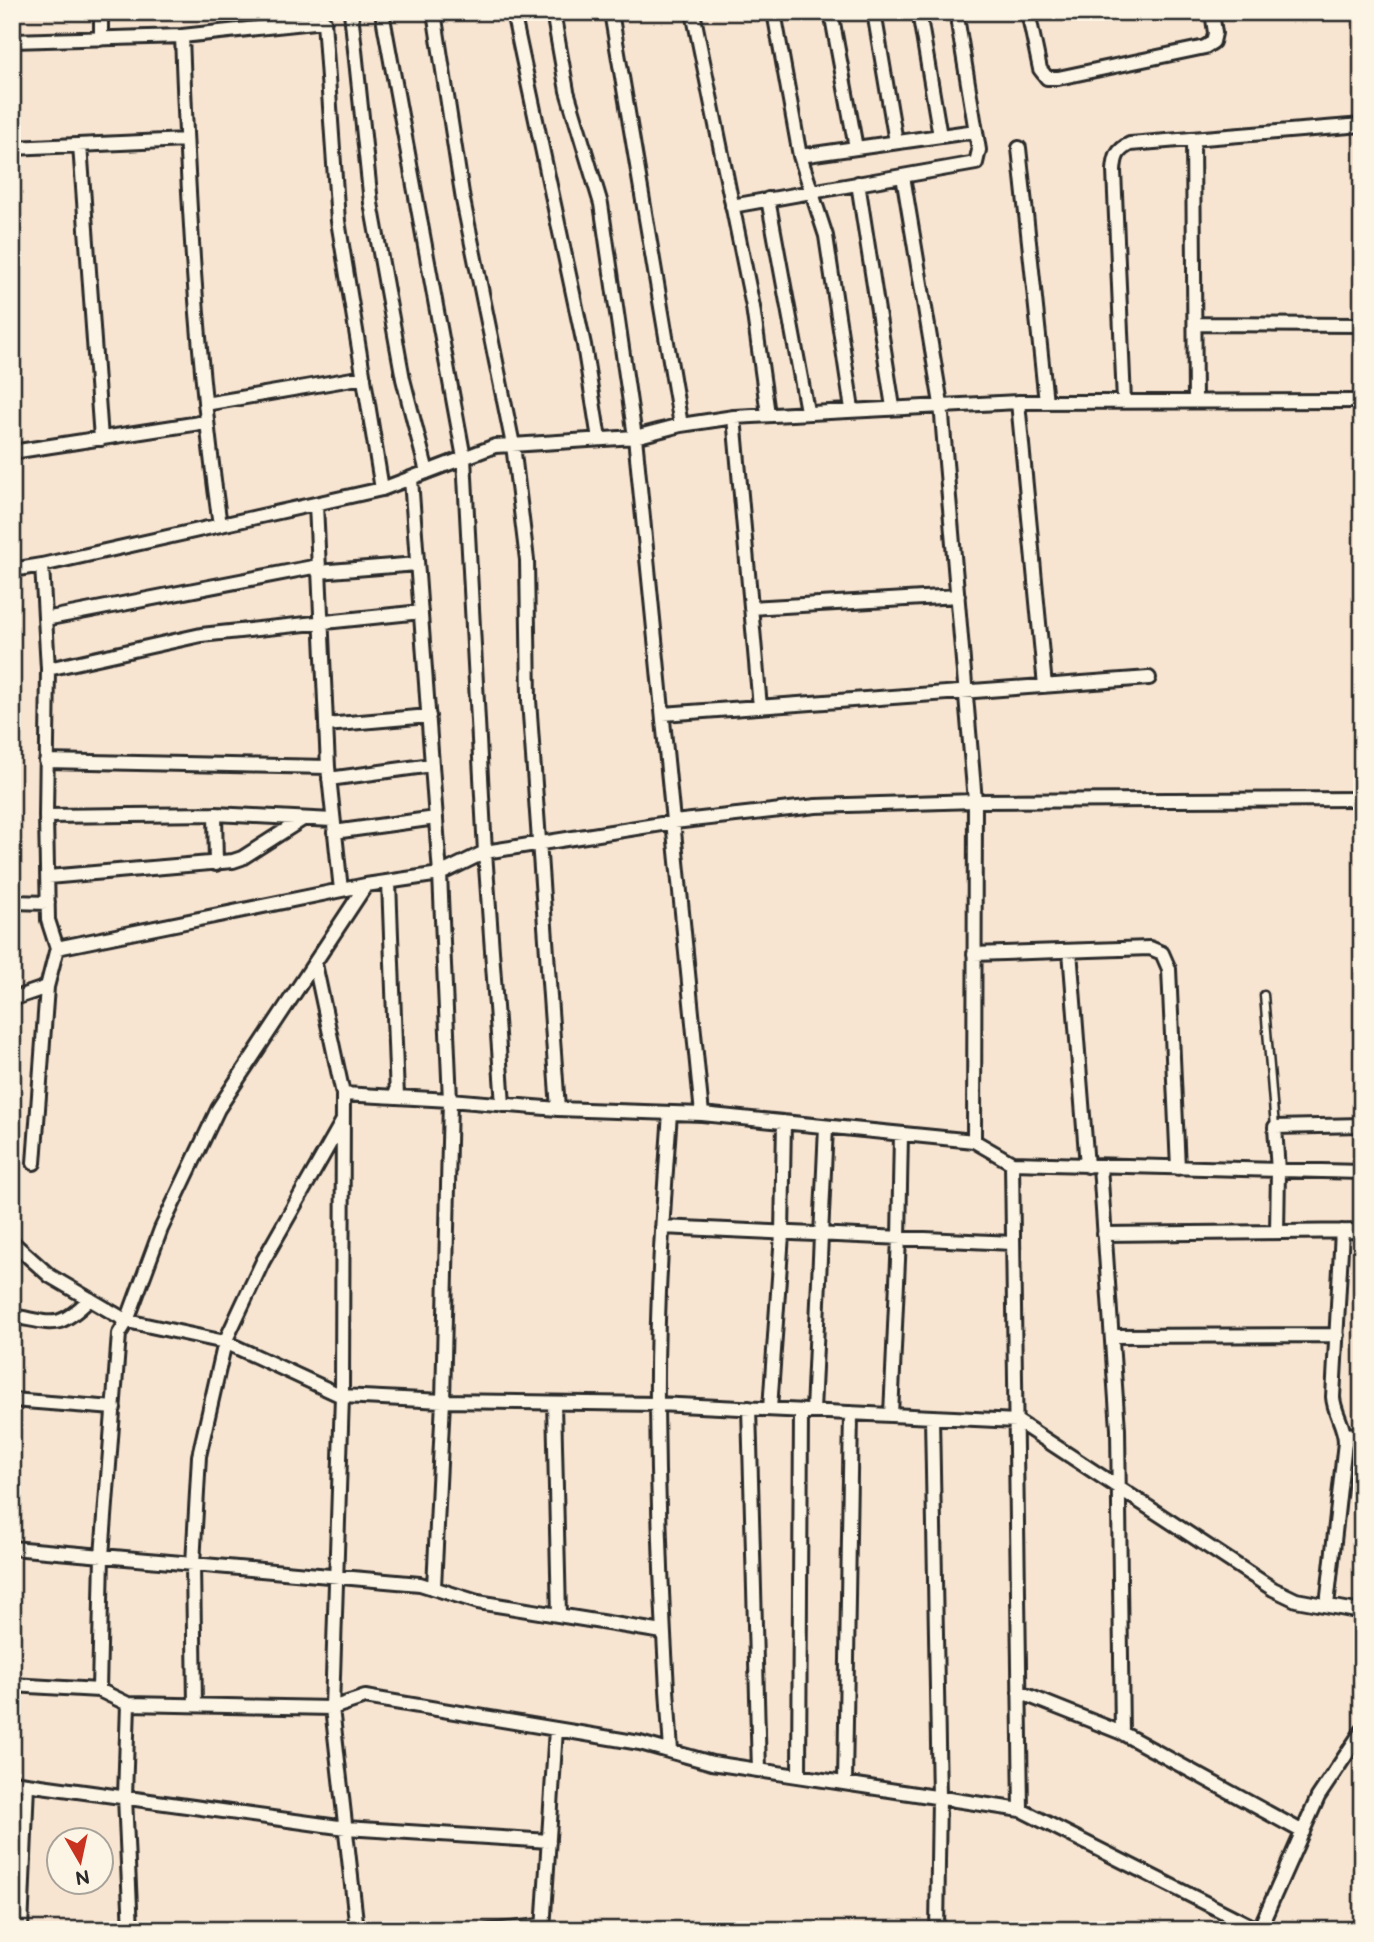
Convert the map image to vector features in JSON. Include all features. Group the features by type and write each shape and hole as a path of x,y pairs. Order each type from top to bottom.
{"street":[{"path":"101,12 101,39"},
{"path":"351,12 371,202 403,379 427,472"},
{"path":"382,12 464,458 485,852 503,1105"},
{"path":"434,12 463,200 513,445 527,560 529,700 558,1109"},
{"path":"513,12 584,345 599,439"},
{"path":"553,12 567,91 601,204 635,437 702,1114"},
{"path":"611,12 681,425"},
{"path":"694,12 753,307 768,414"},
{"path":"774,12 800,156 826,236 852,409"},
{"path":"831,12 856,148"},
{"path":"874,12 896,142"},
{"path":"919,12 940,136"},
{"path":"1028,12 1040,69 1047,78 1058,78 1205,47 1213,42 1215,33 1212,12"},
{"path":"12,41 182,36 323,17 338,221 382,489"},
{"path":"732,206 976,163 979,150 958,23"},
{"path":"182,36 186,140 206,422 220,525"},
{"path":"1124,401 1114,171 1116,156 1121,148 1130,144 1362,125"},
{"path":"800,156 976,131"},
{"path":"1193,139 1195,401"},
{"path":"12,148 186,140"},
{"path":"79,145 101,439"},
{"path":"1019,148 1046,402"},
{"path":"903,176 941,404 975,801 974,1141"},
{"path":"858,183 893,407"},
{"path":"768,199 807,411"},
{"path":"1195,324 1362,325"},
{"path":"205,404 364,377"},
{"path":"12,570 382,489 495,446 635,437 681,425 734,416 1018,402 1362,401"},
{"path":"1018,402 1045,686"},
{"path":"734,416 760,707"},
{"path":"12,453 206,422"},
{"path":"411,479 440,874 450,1100 443,1401 434,1587"},
{"path":"316,504 329,773 341,890"},
{"path":"45,619 318,569 417,564"},
{"path":"34,1163 47,987 57,948 48,920 48,669 42,565"},
{"path":"751,608 958,596"},
{"path":"48,669 201,635 421,612"},
{"path":"663,714 1149,678"},
{"path":"326,725 429,716"},
{"path":"46,761 329,773 432,765"},
{"path":"57,948 366,885 440,874 485,852 674,822 816,806 975,801 1362,799"},
{"path":"46,816 215,814 303,819 334,826 436,818"},
{"path":"215,814 216,864"},
{"path":"48,877 216,864 242,858 303,819"},
{"path":"389,882 397,1097"},
{"path":"99,1690 102,1556 120,1334 161,1229 218,1109 366,885"},
{"path":"12,902 48,903"},
{"path":"974,954 1150,948 1162,953 1169,969 1178,1168"},
{"path":"1070,951 1093,1166 1104,1234 1112,1336 1120,1489 1122,1733"},
{"path":"316,964 343,1094 342,1396 332,1708 357,1930"},
{"path":"12,999 47,987"},
{"path":"343,1094 558,1109 702,1114 974,1141 1012,1163 1362,1172"},
{"path":"670,1113 662,1227 657,1404 663,1632 671,1751"},
{"path":"195,1706 193,1564 201,1440 225,1342 263,1261 343,1120"},
{"path":"770,1409 782,1234 784,1122"},
{"path":"1277,1232 1278,1171 1275,1126 1362,1125"},
{"path":"799,1776 807,1411 827,1127"},
{"path":"891,1415 901,1134"},
{"path":"1012,1163 1021,1810"},
{"path":"662,1227 1013,1243"},
{"path":"1327,1605 1345,1435 1334,1407 1342,1231"},
{"path":"1104,1234 1362,1231"},
{"path":"12,1242 50,1276 127,1321 225,1342 342,1396 443,1401 657,1404 1017,1421 1273,1589 1296,1600 1362,1612"},
{"path":"12,1316 57,1323 73,1316 90,1299"},
{"path":"1112,1336 1336,1335"},
{"path":"12,1400 114,1408"},
{"path":"554,1403 559,1615"},
{"path":"749,1408 759,1770"},
{"path":"845,1783 851,1413"},
{"path":"932,1417 939,1797 937,1930"},
{"path":"1345,1435 1362,1434"},
{"path":"12,1548 420,1584 478,1602 663,1632"},
{"path":"12,1685 99,1690 128,1704 332,1708 365,1697 640,1742 712,1763 1021,1810 1259,1930 1318,1797 1362,1731"},
{"path":"1019,1692 1122,1733 1303,1832"},
{"path":"128,1704 125,1797 131,1930"},
{"path":"543,1926 556,1729"},
{"path":"12,1782 346,1828 549,1841"},
{"path":"18,1921 27,1784"}],"lane":[{"path":"1264,995 1275,1126"},
{"path":"465,1930 543,1926"}]}
